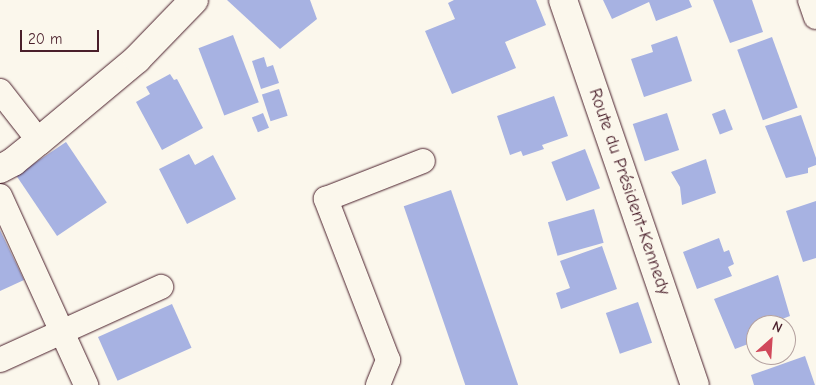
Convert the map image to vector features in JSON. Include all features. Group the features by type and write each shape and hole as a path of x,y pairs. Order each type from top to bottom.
{"street":[{"path":"0,168 13,162 137,59 194,0"},
{"name":"Route du Président-Kennedy","path":"563,0 695,385"},
{"path":"810,0 816,17"},
{"path":"0,91 39,141"},
{"path":"378,385 388,360 326,199 423,161"},
{"path":"0,196 86,385"},
{"path":"0,360 162,287"}],"building":[{"path":"227,0 310,0 317,19 280,49"},
{"path":"454,0 536,0 546,25 505,42 516,68 452,94 425,31 455,19 448,3"},
{"path":"603,0 689,0 692,7 656,21 649,2 612,19"},
{"path":"713,0 752,0 763,32 730,43"},
{"path":"233,35 259,102 224,115 198,48"},
{"path":"677,36 692,81 644,97 631,59 653,52 651,45"},
{"path":"772,37 798,107 763,120 737,50"},
{"path":"264,57 267,67 273,65 279,83 261,89 252,61"},
{"path":"170,74 174,80 177,79 203,128 162,150 136,102 150,94 146,87"},
{"path":"279,89 288,116 271,121 262,95"},
{"path":"554,96 568,136 542,145 544,149 523,156 521,151 510,155 497,116"},
{"path":"725,109 733,130 720,135 712,114"},
{"path":"263,113 269,128 258,132 252,117"},
{"path":"667,113 679,150 645,161 633,124"},
{"path":"801,115 816,158 816,165 808,168 808,173 786,178 765,126"},
{"path":"66,142 107,203 57,236 16,176"},
{"path":"585,149 600,188 566,201 551,162"},
{"path":"189,154 195,165 213,155 236,199 187,224 159,169"},
{"path":"706,159 716,193 682,205 680,187 671,172"},
{"path":"451,190 518,385 465,385 404,206"},
{"path":"816,201 816,258 803,262 786,211"},
{"path":"594,209 604,243 558,256 548,222"},
{"path":"0,230 24,280 0,291"},
{"path":"719,238 724,252 729,250 734,264 728,267 732,276 697,289 683,252"},
{"path":"602,246 617,289 561,309 556,293 570,288 560,261"},
{"path":"778,275 790,315 746,315 746,345 735,349 714,299"},
{"path":"638,302 652,343 620,354 606,313"},
{"path":"172,304 192,348 118,381 98,337"},
{"path":"805,356 815,385 754,385 751,375 779,365 796,365 796,359"}]}
